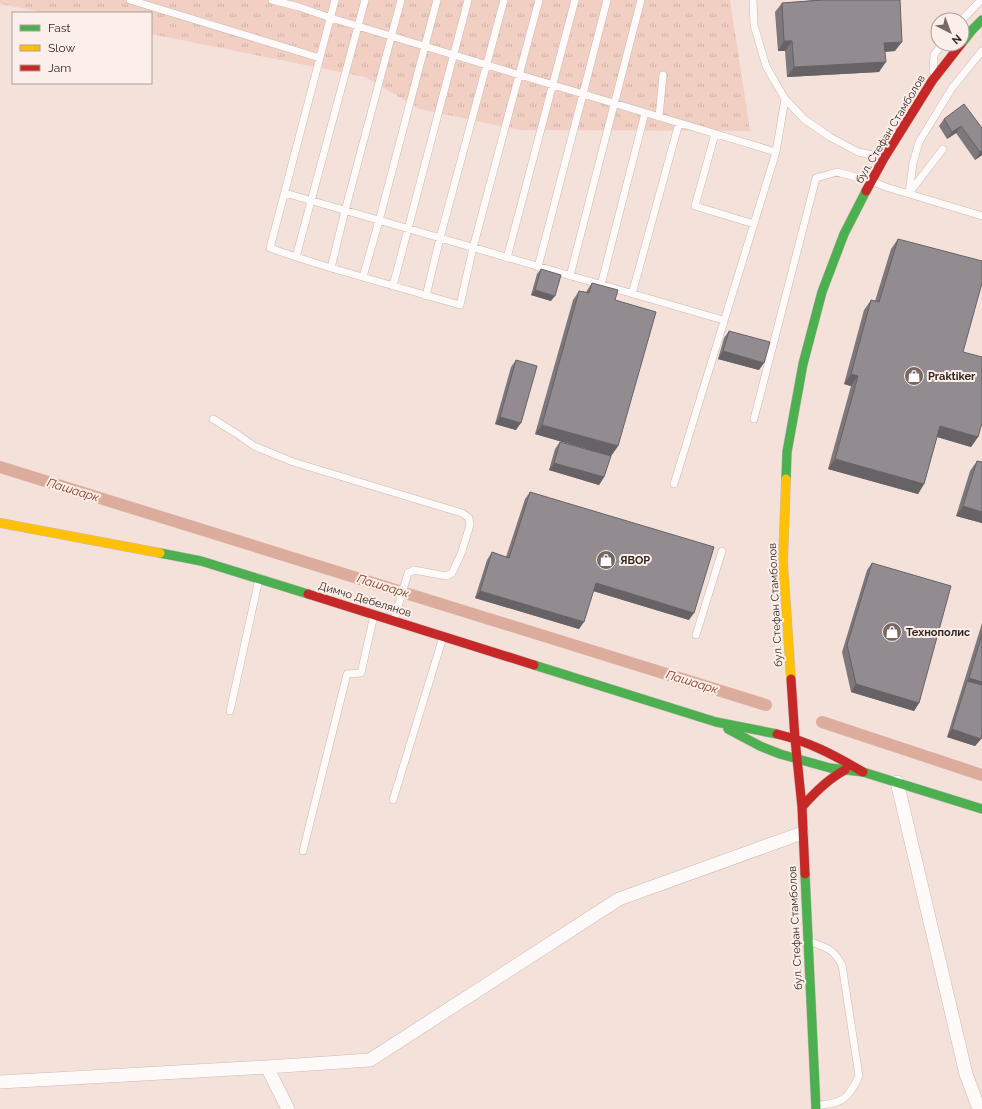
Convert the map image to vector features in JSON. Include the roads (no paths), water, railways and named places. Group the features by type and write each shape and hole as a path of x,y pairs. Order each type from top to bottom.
{"main road":[{"name":"бул. Стефан Стамболов","path":"970,33 982,20"},
{"name":"бул. Стефан Стамболов","path":"816,1107 802,833 802,807 795,739 783,562 788,452 803,364 822,292 844,234 884,158 932,81 956,52"},
{"name":"Димчо Дебелянов","path":"0,523 201,561 716,722 778,733 814,745 863,772"},
{"name":"Димчо Дебелянов","path":"716,722 760,746 780,754 830,768 863,772"},
{"path":"802,807 825,782 834,775 845,770"},
{"path":"863,772 982,809"}],"street":[{"path":"897,782 966,1074 979,1109"},
{"path":"0,1082 370,1060 619,899 802,833"},
{"path":"267,1067 288,1109"}],"lane":[{"path":"130,0 320,58"},
{"path":"272,0 300,4 330,18 776,152"},
{"path":"335,0 270,248 331,268 460,305 473,248 539,0"},
{"path":"296,257 365,0"},
{"path":"331,268 401,0"},
{"path":"363,277 437,0"},
{"path":"393,286 468,0"},
{"path":"426,296 440,238 504,0"},
{"path":"507,258 575,0"},
{"path":"538,267 584,94 606,0"},
{"path":"570,276 641,0"},
{"path":"753,0 754,25 766,66 785,100 804,119 830,137 858,152 884,158"},
{"path":"970,12 981,0"},
{"path":"909,193 912,163 919,142 952,88 982,51"},
{"path":"932,81 934,55 936,52"},
{"path":"658,117 663,75"},
{"path":"674,484 723,320 776,152 785,100"},
{"path":"601,285 645,113"},
{"path":"632,294 679,123"},
{"path":"715,134 695,206 754,224"},
{"path":"909,193 943,149"},
{"path":"754,420 816,178 837,172 871,181 982,216"},
{"path":"285,193 723,320"},
{"path":"213,419 238,434 254,446 293,462 462,513 469,518 470,525 461,554 452,573 446,576 414,570 408,574 394,621"},
{"path":"696,635 722,551"},
{"path":"230,711 259,579"},
{"path":"303,851 347,674 361,673 374,615"},
{"path":"393,800 443,637"},
{"path":"808,940 829,949 837,955 842,965 859,1076 847,1094 839,1101 816,1107"}],"waterway":[{"name":"Пашаарк","path":"0,467 766,705"},
{"name":"Пашаарк","path":"822,722 982,775"}],"place":[{"name":"Praktiker","path":"914,376"},
{"name":"ЯВОР","path":"606,560"},
{"name":"Технополис","path":"892,632"}]}
